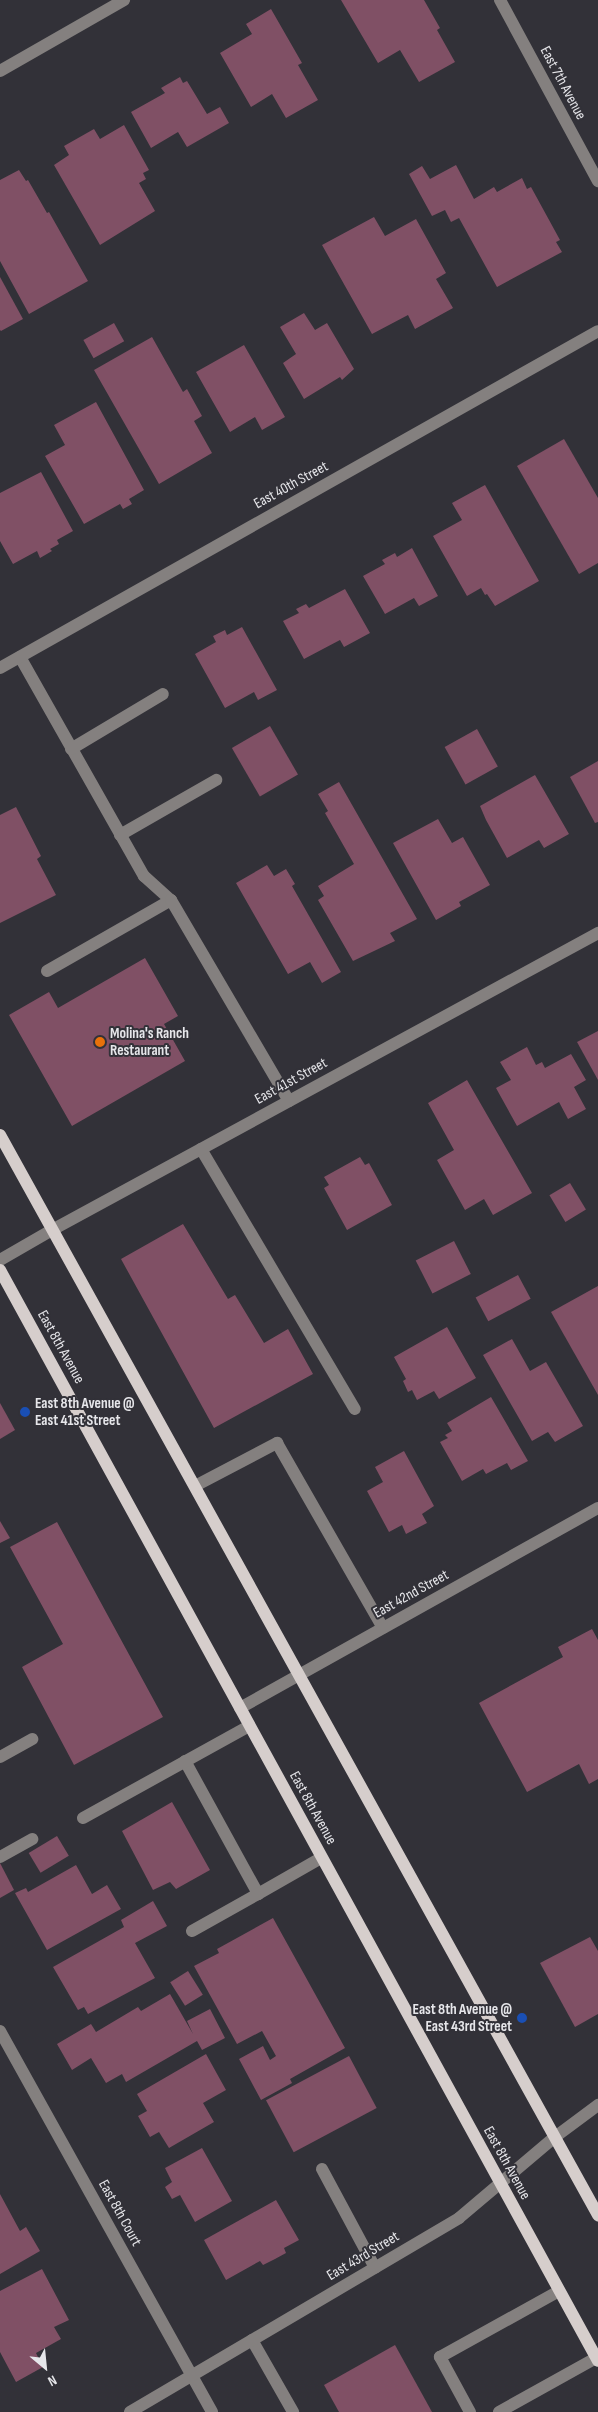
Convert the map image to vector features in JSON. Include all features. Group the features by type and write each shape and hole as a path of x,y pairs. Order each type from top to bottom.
{"main road":[{"path":"0,1135 598,2215"},
{"name":"East 8th Avenue","path":"0,1270 597,2359"}],"street":[{"path":"0,71 124,0"},
{"name":"East 7th Avenue","path":"500,0 598,181"},
{"name":"East 40th Street","path":"0,668 598,331"},
{"path":"20,657 144,876 171,900 289,1101"},
{"path":"71,749 163,694"},
{"path":"120,835 216,780"},
{"path":"47,971 171,900"},
{"name":"East 41st Street","path":"0,1260 598,933"},
{"path":"201,1149 355,1409"},
{"path":"195,1486 277,1443 383,1628"},
{"name":"East 42nd Street","path":"240,1708 598,1508"},
{"path":"83,1818 249,1726"},
{"path":"0,1757 32,1739"},
{"path":"185,1760 258,1894"},
{"path":"0,1857 32,1839"},
{"path":"192,1931 321,1858"},
{"name":"East 8th Court","path":"0,2031 212,2412"},
{"name":"East 43rd Street","path":"130,2412 459,2218 555,2137 598,2105"},
{"path":"322,2169 375,2268"},
{"path":"470,2412 440,2357 559,2291"},
{"path":"252,2340 293,2412"},
{"path":"499,2412 597,2359"}],"building":[{"path":"341,0 424,0 440,28 437,30 455,62 419,82 400,50 378,63"},
{"path":"271,9 302,63 298,65 318,100 286,118 272,94 251,107 220,53 252,34 246,24"},
{"path":"180,77 183,83 187,81 207,114 220,107 229,123 187,147 178,132 151,148 131,112 165,93 161,88"},
{"path":"124,125 149,170 143,173 146,179 139,183 155,211 100,245 54,165 69,155 64,146 94,129 100,139"},
{"path":"456,165 474,199 494,187 497,192 522,178 527,189 531,187 560,240 556,242 562,252 497,287 459,218 451,222 445,210 432,216 409,174 422,166 430,179"},
{"path":"19,170 26,181 28,180 47,213 49,212 88,281 29,314 0,261 0,180"},
{"path":"374,217 385,236 416,219 446,273 436,279 453,308 415,329 408,315 372,334 322,245"},
{"path":"0,277 23,319 1,331 0,330"},
{"path":"304,313 315,330 327,323 354,369 342,380 340,377 304,399 283,363 296,354 280,327"},
{"path":"114,323 124,341 94,358 83,340"},
{"path":"152,337 183,392 187,389 202,416 194,421 212,453 159,484 94,370"},
{"path":"244,345 285,417 262,430 255,417 230,432 196,372"},
{"path":"96,402 144,490 129,499 132,504 123,509 120,504 84,524 45,456 65,445 54,425"},
{"path":"564,439 598,498 598,563 579,574 517,466"},
{"path":"41,472 73,531 57,540 59,544 40,558 37,551 13,564 0,541 0,493"},
{"path":"485,485 539,581 495,606 481,588 467,596 433,536 462,520 452,503"},
{"path":"412,548 438,596 419,606 414,598 385,614 363,576 385,564 382,560 395,553 397,557"},
{"path":"345,589 370,633 344,647 340,640 304,659 283,621 299,613 296,609 306,604 309,608"},
{"path":"242,627 277,690 258,700 254,692 225,708 195,654 216,642 213,636 225,630 227,635"},
{"path":"270,726 298,774 260,796 232,748"},
{"path":"477,729 498,767 465,785 445,747"},
{"path":"598,761 598,822 595,823 570,777"},
{"path":"535,775 569,834 544,848 539,840 507,858 480,806"},
{"path":"339,782 417,919 390,933 395,941 353,961 318,900 324,896 318,886 354,864 325,813 328,811 318,794"},
{"path":"16,807 41,856 37,859 56,895 0,923 0,815"},
{"path":"438,819 452,843 463,837 490,885 459,902 461,906 436,920 393,843"},
{"path":"267,865 274,876 286,869 295,884 292,886 341,972 322,983 310,962 288,974 236,883"},
{"name":"Molina's Ranch Restaurant","path":"145,958 178,1016 164,1024 185,1061 72,1126 9,1015 49,992 58,1008"},
{"path":"598,1031 598,1080 577,1042"},
{"path":"527,1047 536,1065 542,1062 545,1068 571,1054 586,1080 574,1087 586,1109 568,1119 559,1102 517,1126 496,1088 511,1080 500,1062"},
{"path":"467,1080 532,1193 493,1215 484,1199 465,1210 437,1160 454,1150 428,1103"},
{"path":"360,1157 365,1165 369,1163 392,1205 347,1230 324,1188 329,1185 324,1177"},
{"path":"570,1183 586,1210 565,1222 549,1195"},
{"path":"183,1224 228,1299 235,1295 264,1343 288,1329 313,1374 214,1428 121,1259"},
{"path":"454,1241 471,1274 432,1293 416,1261"},
{"path":"518,1275 531,1299 488,1321 476,1298"},
{"path":"598,1286 598,1395 551,1312"},
{"path":"447,1327 476,1378 439,1399 434,1391 417,1400 412,1390 408,1392 403,1381 406,1379 394,1357"},
{"path":"512,1339 530,1371 546,1362 583,1426 555,1442 548,1432 532,1441 483,1355"},
{"path":"491,1397 528,1461 511,1470 507,1463 486,1474 483,1469 462,1481 440,1442 448,1438 445,1435 452,1431 447,1423"},
{"path":"0,1403 15,1430 0,1439"},
{"path":"404,1451 434,1506 422,1514 427,1523 406,1534 402,1525 389,1532 367,1491 383,1482 375,1467"},
{"path":"0,1521 10,1538 0,1543"},
{"path":"57,1522 163,1717 74,1765 22,1667 63,1644 10,1547"},
{"path":"592,1629 598,1640 598,1779 589,1784 579,1764 527,1792 479,1703 563,1657 558,1647"},
{"path":"172,1802 210,1870 176,1889 170,1882 153,1890 122,1831"},
{"path":"57,1836 69,1856 41,1873 29,1853"},
{"path":"0,1863 14,1890 0,1898"},
{"path":"76,1865 92,1894 107,1885 121,1909 47,1950 15,1893 26,1888 28,1892"},
{"path":"153,1901 167,1926 135,1943 155,1978 88,2014 84,2007 78,2010 53,1967 124,1927 121,1920"},
{"path":"273,1918 345,2048 290,2079 292,2083 261,2100 239,2059 263,2046 270,2060 276,2056 262,2031 237,2044 194,1966 219,1953 217,1949"},
{"path":"590,1937 598,1951 598,2014 575,2027 540,1963"},
{"path":"188,1971 203,1995 185,2006 170,1982"},
{"path":"170,1994 193,2034 187,2021 210,2009 225,2038 202,2050 197,2041 126,2082 122,2074 106,2083 91,2058 72,2070 57,2044 91,2024 96,2032 138,2007 141,2011"},
{"path":"206,2054 226,2090 203,2103 214,2122 169,2148 159,2132 150,2137 138,2116 147,2111 137,2094"},
{"path":"349,2056 377,2108 294,2152 266,2100"},
{"path":"202,2148 232,2201 195,2222 180,2195 172,2199 165,2187 172,2182 165,2168"},
{"path":"0,2194 20,2231 26,2227 40,2251 0,2274"},
{"path":"276,2200 299,2240 284,2248 286,2253 263,2265 260,2261 226,2280 204,2240"},
{"path":"42,2269 69,2320 54,2327 61,2339 36,2353 43,2367 16,2382 0,2352 0,2291"},
{"path":"395,2345 432,2412 339,2412 324,2385"}],"place":[{"name":"Molina's Ranch Restaurant","path":"100,1042"},
{"name":"East 8th Avenue @ East 41st Street","path":"25,1412"},
{"name":"East 8th Avenue @ East 43rd Street","path":"522,2018"}]}
